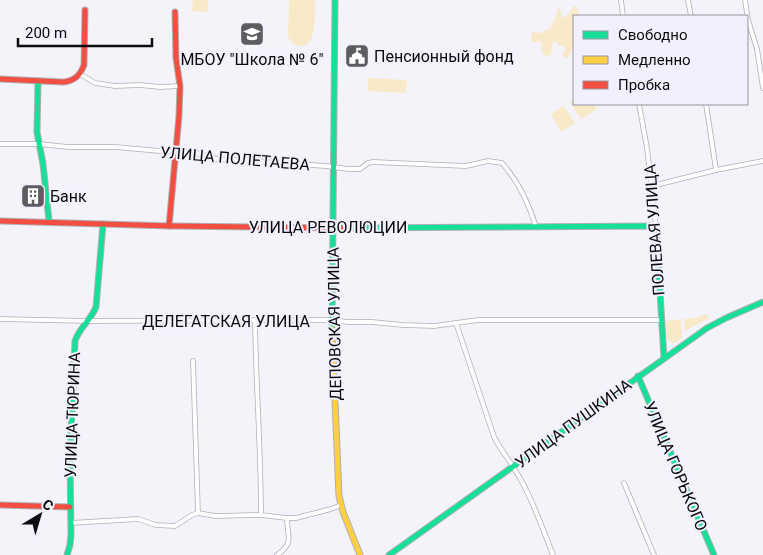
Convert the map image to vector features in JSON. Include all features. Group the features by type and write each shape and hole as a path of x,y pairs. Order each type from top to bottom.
{"street":[{"name":"ДЕПОВСКАЯ УЛИЦА","path":"335,0 332,320 341,505 360,555"},
{"path":"621,0 623,15"},
{"path":"688,0 691,15"},
{"path":"744,0 747,15"},
{"path":"0,79 70,82 76,79 84,68 85,62 85,10"},
{"path":"169,226 180,86 176,58 175,12"},
{"path":"748,20 757,49 763,88"},
{"path":"757,49 763,48"},
{"path":"80,74 96,83 115,86 180,86"},
{"path":"38,81 37,123 49,221"},
{"name":"ПОЛЕВАЯ УЛИЦА","path":"639,105 648,148 656,226 664,358"},
{"path":"706,105 716,170"},
{"name":"УЛИЦА ПОЛЕТАЕВА","path":"0,144 176,150 194,152 217,159 360,169 368,163 374,162 466,166 488,162 502,163 509,171 528,203 536,227"},
{"path":"652,186 716,170 763,161"},
{"name":"УЛИЦА РЕВОЛЮЦИИ","path":"0,220 169,226 332,228 656,226"},
{"name":"УЛИЦА ТЮРИНА","path":"67,555 70,545 74,346 78,333 94,313 96,307 103,224"},
{"name":"УЛИЦА ПУШКИНА","path":"389,555 707,328 763,302"},
{"name":"ДЕЛЕГАТСКАЯ УЛИЦА","path":"0,319 88,321 332,320 434,326 478,320 661,320"},
{"path":"255,321 261,515"},
{"path":"456,323 494,438 522,481 553,555"},
{"path":"193,362 198,513"},
{"name":"УЛИЦА ГОРЬКОГО","path":"638,376 714,555"},
{"path":"624,483 654,555"},
{"path":"70,523 138,519 156,525 175,526 198,513 215,516 261,515 296,518 341,505"},
{"path":"0,506 70,507"},
{"path":"277,555 289,542 287,518"}],"shaded area":[{"path":"193,0 208,0 208,12 192,11"},
{"path":"289,0 315,0 313,35 306,45 296,45 288,37"},
{"path":"574,6 577,6 579,15 573,15 573,46 568,58 562,55 565,50 564,46 559,46 557,42 553,41 551,55 545,56 542,52 541,42 533,43 531,39 532,32 541,33 550,29 558,8 562,18 568,15"},
{"path":"368,78 407,80 406,93 368,91"},
{"path":"573,100 573,105 594,105 597,109 581,119 570,102"},
{"path":"564,106 575,123 561,132 551,114"},
{"path":"707,314 709,318 685,331 684,319"},
{"path":"681,319 682,338 672,343 667,338 666,321"}],"traffic: fast":[{"path":"332,329 335,0"},
{"path":"38,81 37,132 43,164 49,221"},
{"path":"67,555 71,535 70,457 75,341 96,307 103,224"},
{"path":"341,228 656,226 664,358"},
{"path":"389,555 707,328 763,302"},
{"path":"638,376 714,555"}],"traffic: slow":[{"path":"332,329 339,496 343,512 360,555"}],"traffic: jam":[{"path":"0,79 63,82 76,77 84,65 85,10"},
{"path":"169,226 180,86 176,58 175,12"},
{"path":"0,221 341,228"},
{"path":"0,505 70,507"}],"place":[{"name":"МБОУ \"Школа № 6\"","path":"252,34"},
{"name":"Пенсионный фонд","path":"357,56"},
{"name":"Банк","path":"33,196"}]}
